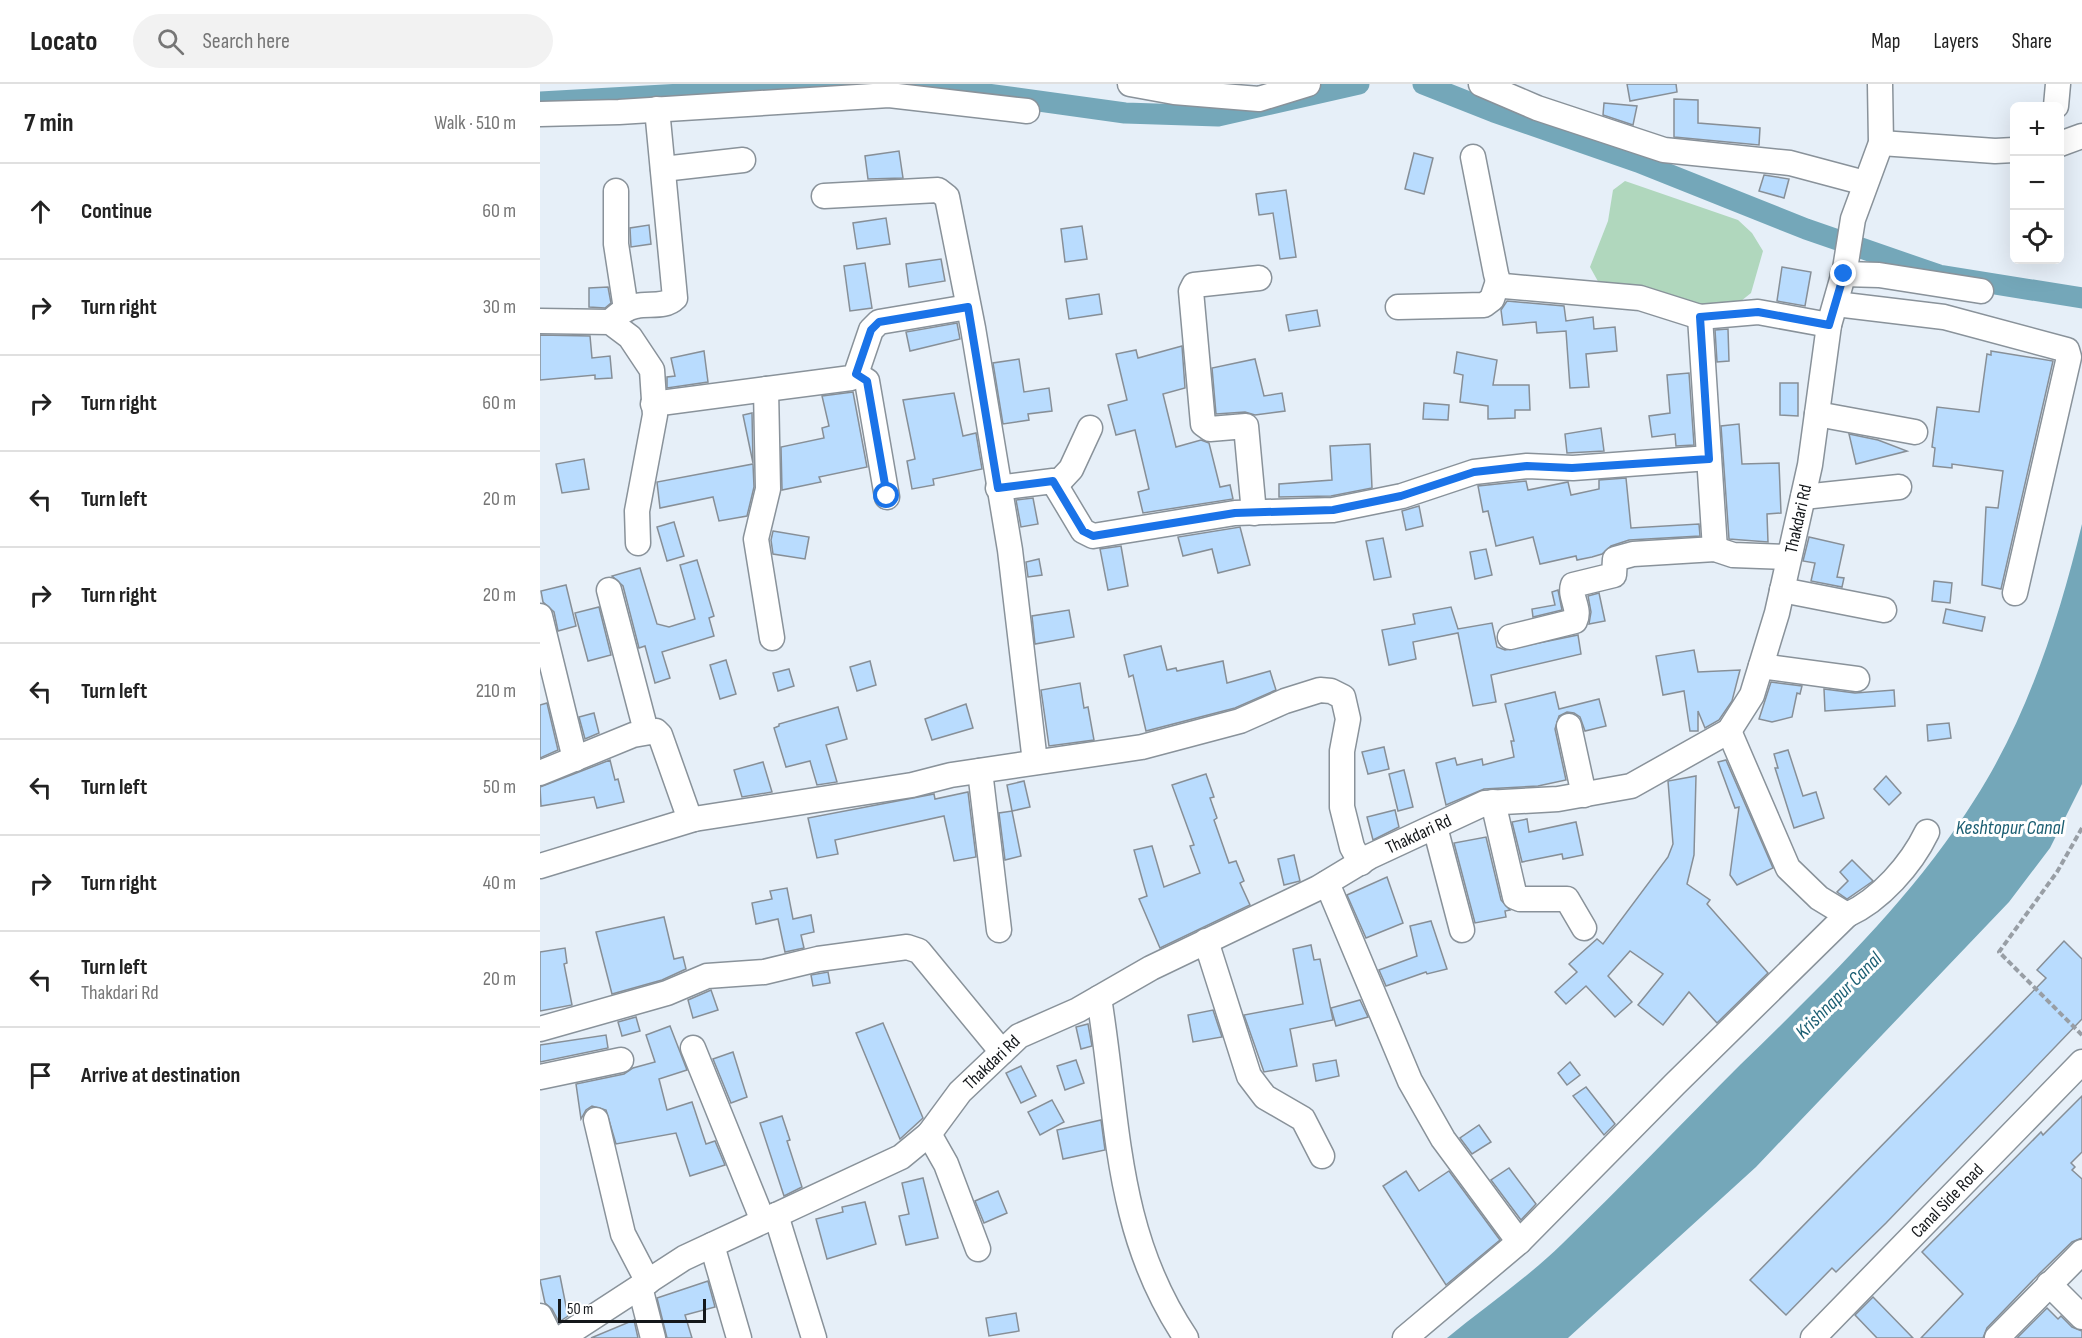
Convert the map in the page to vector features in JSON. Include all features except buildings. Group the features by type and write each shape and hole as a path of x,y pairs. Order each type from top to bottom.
{"street":[{"path":"1130,84 1257,92 1308,84"},
{"path":"1481,84 1537,108 1664,150 1790,163 1865,183"},
{"name":"Thakdari Rd","path":"561,1338 684,1258 901,1157 929,1134 960,1092 1019,1036 1099,998 1151,968 1327,883 1361,863 1493,802 1558,799 1631,786 1729,731 1752,694 1790,557 1803,498 1832,315 1844,271 1853,219 1881,142 1880,84"},
{"path":"2056,102 2058,84"},
{"path":"540,114 889,95 1027,111"},
{"path":"540,321 618,316 637,306 668,304 675,298 657,109"},
{"path":"2064,143 2082,136"},
{"path":"1881,142 1995,152 2010,150"},
{"path":"1398,307 1484,305 1492,298 1498,281 1473,157"},
{"path":"663,169 742,160"},
{"path":"824,196 938,190 947,197 1010,550 1035,762"},
{"path":"616,191 618,316 652,370 655,415 637,511 638,543"},
{"path":"1844,271 1981,291"},
{"path":"1254,513 1246,426 1210,429 1203,424 1191,291 1194,285 1259,278"},
{"path":"1498,281 1515,288 1600,292 1640,298 1700,317 1758,312 1944,317 2067,350 2069,357 2015,593"},
{"path":"653,404 851,378 856,374 871,330 879,322 968,307"},
{"path":"1700,317 1715,549"},
{"path":"856,374 867,381 887,496"},
{"path":"766,389 768,489 756,539 771,638"},
{"path":"1816,414 1914,432"},
{"path":"1057,484 1071,469 1090,428"},
{"path":"998,488 1053,481 1057,484 1083,531 1093,536 1254,513 1333,510 1401,496 1444,480 1485,471 1527,466 1572,468 1709,459"},
{"path":"1803,498 1899,487"},
{"path":"1510,637 1575,621 1578,615 1571,591 1573,585 1614,574 1615,559 1634,554 1715,549 1733,555 1790,557"},
{"path":"609,590 646,731"},
{"path":"1782,590 1884,610"},
{"path":"540,616 575,759"},
{"path":"1761,666 1857,679"},
{"path":"540,866 694,819 912,785 1035,762 1143,747 1240,721 1285,701 1320,690 1331,691 1343,697 1348,719 1341,751 1342,807 1352,848 1361,863"},
{"path":"1569,726 1584,795"},
{"path":"540,773 646,731 656,731 660,735 688,814 694,819"},
{"path":"1729,731 1788,868 1819,898 1847,915"},
{"path":"980,771 999,930"},
{"path":"1493,802 1515,897 1520,899 1567,899 1584,928"},
{"path":"1435,827 1462,930"},
{"path":"1405,1338 1520,1242 1675,1084 1847,915 1873,901 1915,852 1927,832"},
{"path":"1327,883 1410,1081 1443,1139 1520,1242"},
{"path":"1206,941 1249,1076 1265,1097 1303,1119 1322,1156"},
{"path":"540,1029 667,993 707,976 764,972 818,959 907,947 919,951 1002,1052"},
{"path":"1099,998 1109,1060 1121,1173 1130,1214 1142,1255 1167,1311 1186,1338"},
{"path":"693,1048 769,1218 814,1338"},
{"path":"540,1077 621,1060"},
{"name":"Canal Side Road","path":"1813,1338 2082,1062"},
{"path":"596,1120 623,1234 644,1284 653,1338"},
{"path":"929,1134 946,1164 978,1249"},
{"path":"712,1245 739,1338"},
{"path":"1997,1338 2082,1252"},
{"path":"2049,1284 2082,1317"},
{"path":"540,1316 551,1338"}],"path":[{"path":"2082,828 2057,872 1999,952 2082,1035"}],"green space":[{"path":"1625,181 1738,220 1752,233 1763,251 1751,293 1731,309 1698,312 1600,285 1590,267 1608,221 1613,190"}],"water":[{"name":"Keshtopur Canal","path":"2082,524 2082,784 2050,848 2009,902 1756,1167 1568,1338 1447,1338 1535,1269 1585,1222 1835,971 1924,871 1975,799 2011,734 2052,631"}],"waterway":[{"path":"540,102 859,84"},
{"path":"915,84 1125,113 1218,116 1359,84"},
{"path":"1423,84 1494,112 1638,162 1806,229 1939,275 2082,298"}],"route":[{"path":"887,496 867,381 866,378 856,374 871,330 879,322 968,307 998,488 1053,481 1057,484 1083,531 1093,536 1235,513 1333,510 1401,496 1474,472 1527,466 1572,468 1709,459 1703,395 1700,317 1758,312 1829,325 1844,274"}],"water label":[{"name":"Krishnapur Canal","path":"1838,995"}]}
